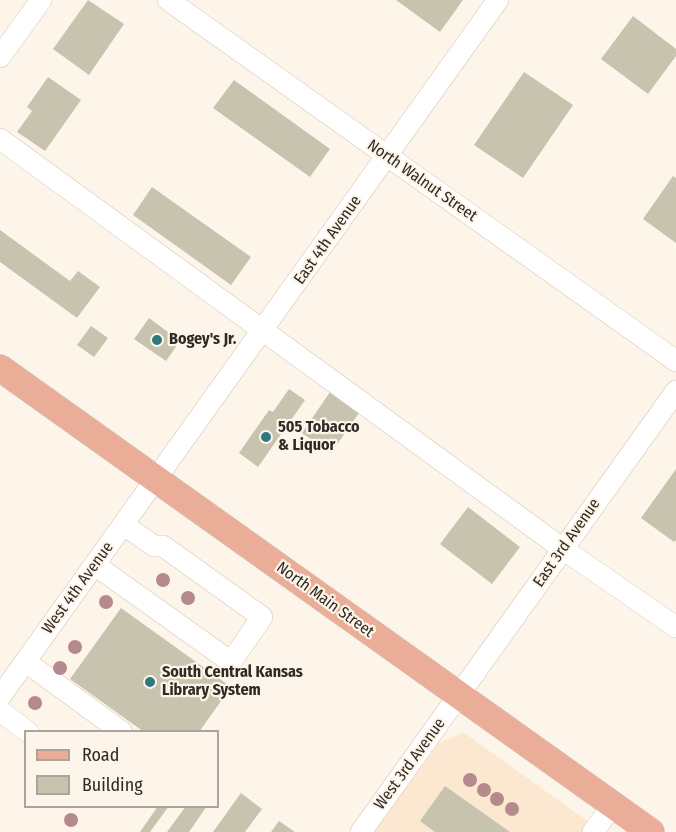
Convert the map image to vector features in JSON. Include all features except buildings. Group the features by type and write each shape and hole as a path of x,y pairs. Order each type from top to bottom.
{"main road":[{"name":"North Main Street","path":"0,368 651,832"}],"street":[{"path":"0,57 41,0"},
{"name":"North Walnut Street","path":"168,0 676,361"},
{"name":"East 4th Avenue","path":"156,479 498,0"},
{"path":"0,139 563,549 676,627"},
{"name":"East 3rd Avenue","path":"459,696 676,391"},
{"name":"West 4th Avenue","path":"0,697 156,479"},
{"path":"95,565 231,662 262,617 163,546 154,546 124,525"},
{"path":"26,662 119,730"},
{"name":"West 3rd Avenue","path":"361,832 459,696"},
{"path":"0,711 25,730"},
{"path":"593,832 613,805"}],"shaded area":[{"path":"462,733 603,832 373,832 439,743"}],"place":[{"name":"Bogey's Jr.","path":"157,340"},
{"name":"505 Tobacco & Liquor","path":"266,437"},
{"name":"South Central Kansas Library System","path":"150,682"}]}
